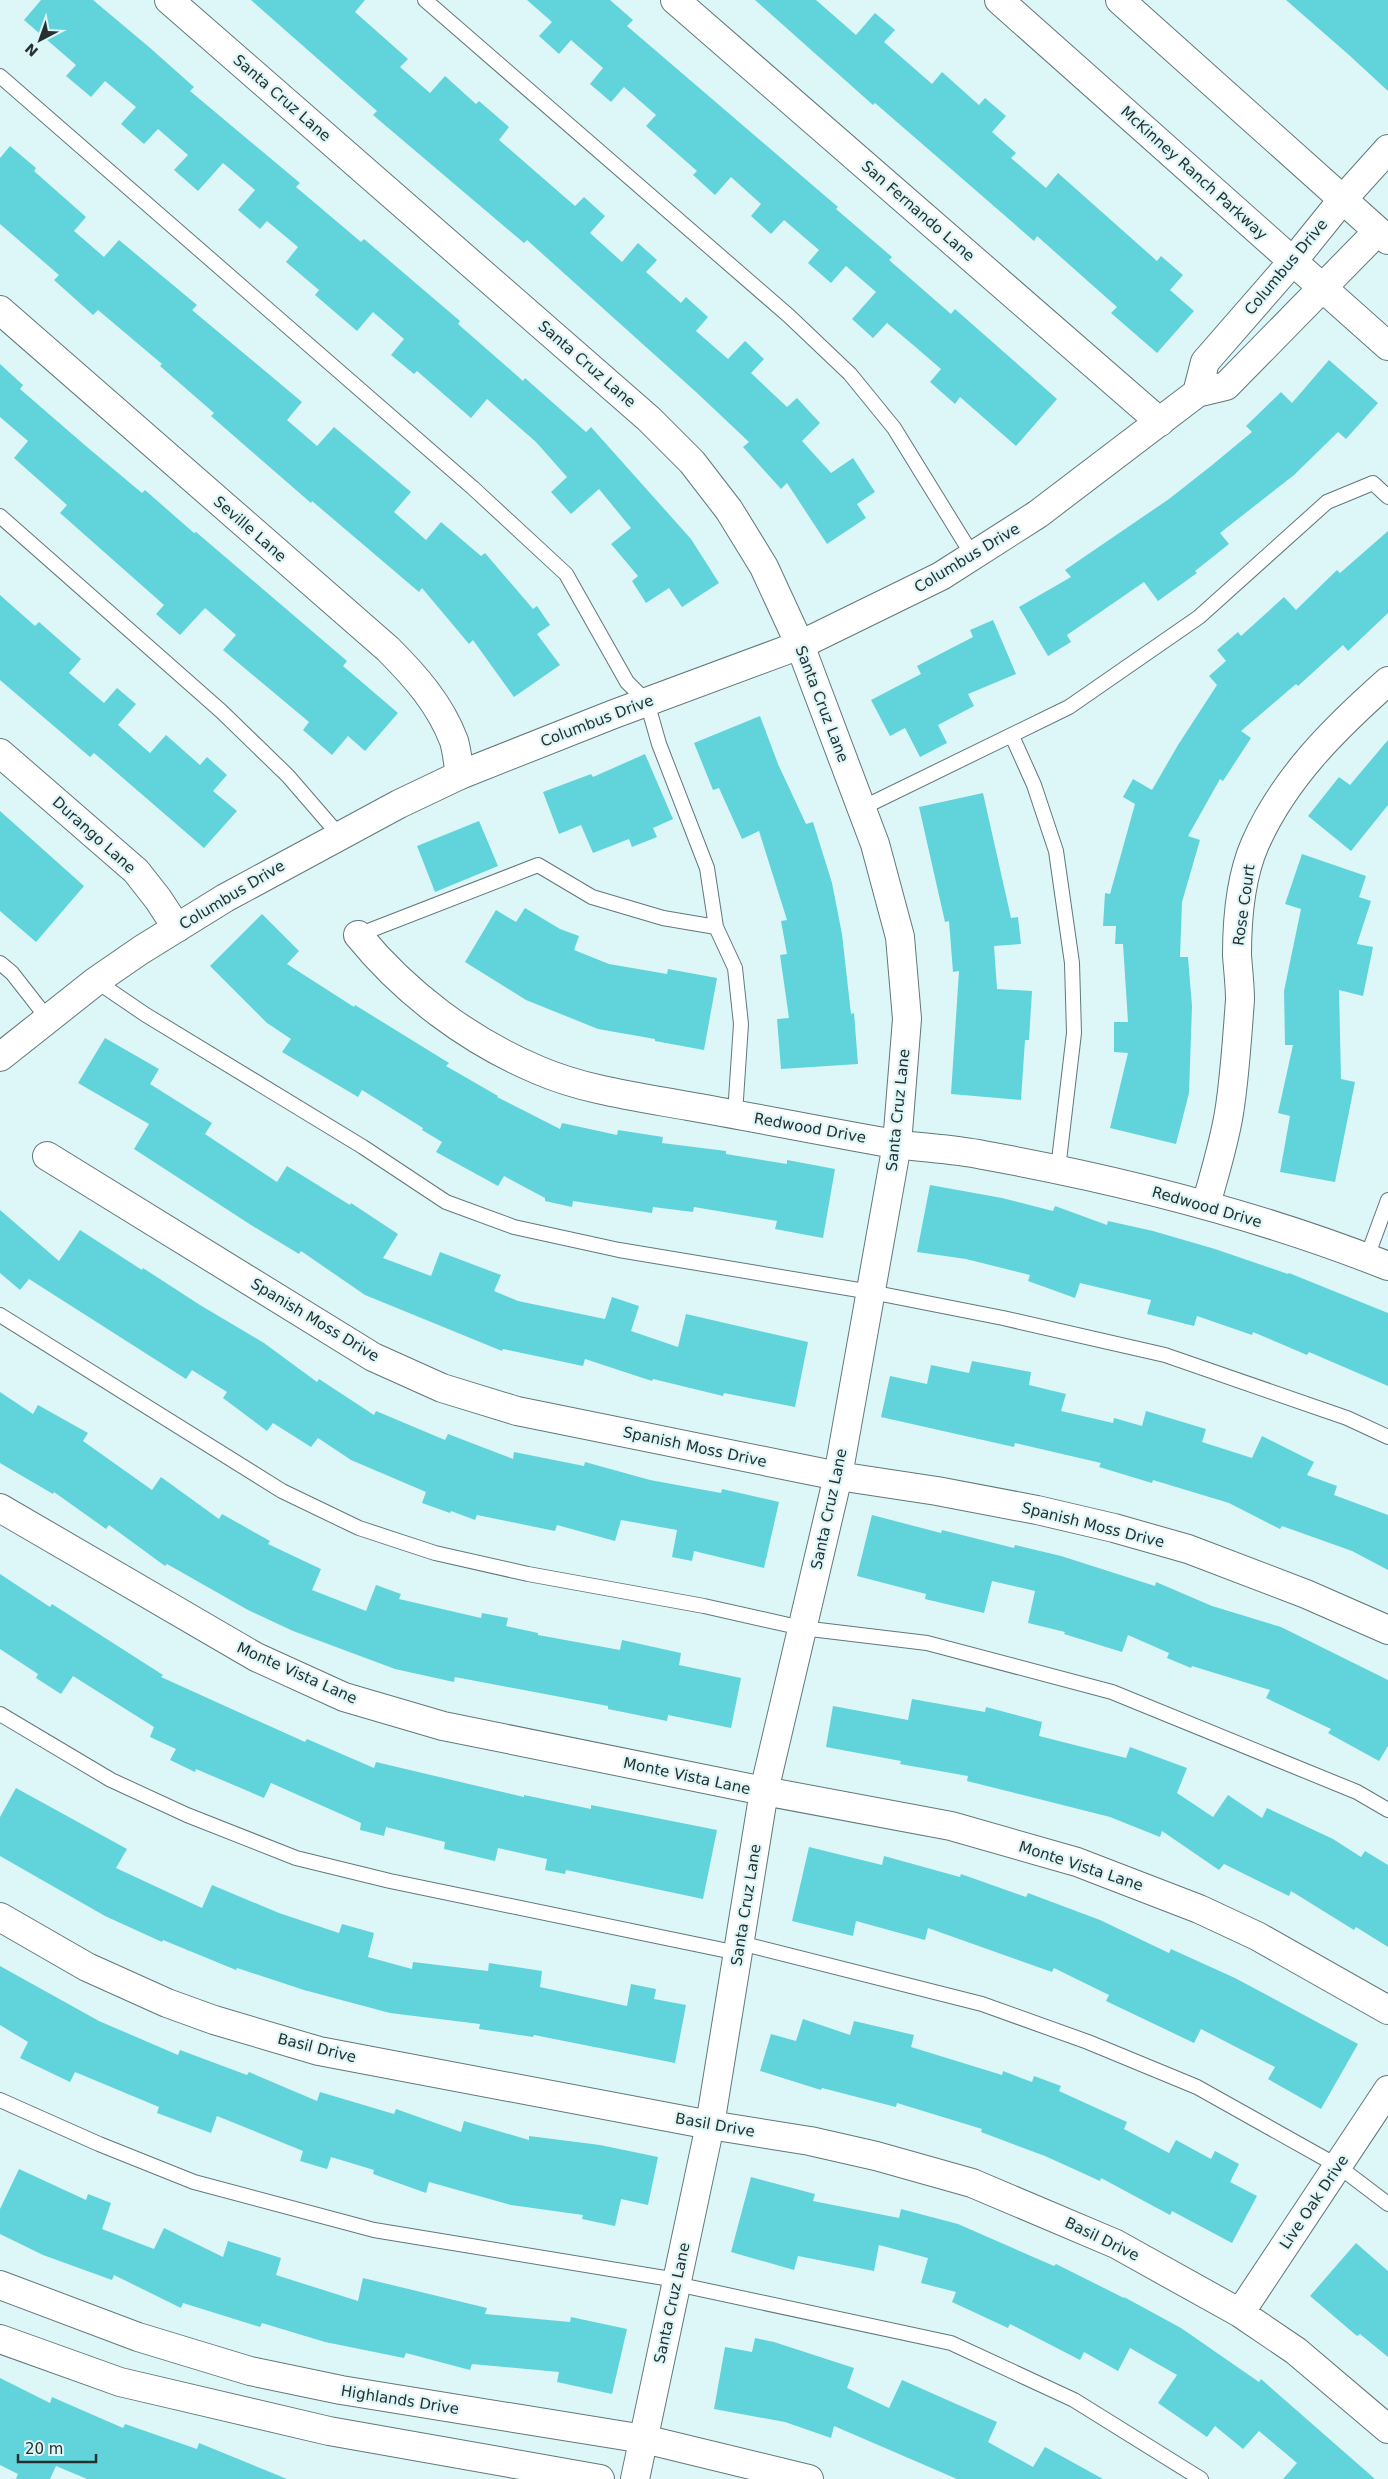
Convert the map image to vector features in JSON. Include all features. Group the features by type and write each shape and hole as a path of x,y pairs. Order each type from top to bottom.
{"street":[{"name":"Santa Cruz Lane","path":"169,0 617,391 673,442 714,488 749,540 800,644 875,844 900,937 907,1019 897,1144 838,1476 764,1791 710,2125 635,2479"},
{"name":"San Fernando Lane","path":"675,0 1160,422"},
{"name":"McKinney Ranch Parkway","path":"999,0 1388,346"},
{"path":"1120,0 1343,199 1385,230"},
{"name":"Columbus Drive","path":"1197,393 1205,362 1293,261 1343,199 1388,149"},
{"name":"Columbus Drive","path":"0,1058 96,981 225,898 340,835 460,775 800,644 906,595 973,556 1044,509 1197,393 1226,386 1323,288 1385,230"},
{"name":"Seville Lane","path":"0,310 388,649 417,678 438,708 454,741 460,775"},
{"name":"Rose Court","path":"1206,1205 1229,1116 1234,1079 1240,998 1237,955 1239,917 1246,875 1254,845 1295,775 1324,742 1388,681"},
{"name":"Durango Lane","path":"0,753 136,871 177,928"},
{"name":"Redwood Drive","path":"358,935 382,964 424,1001 475,1037 507,1056 571,1082 897,1144 979,1154 1058,1169 1206,1205 1378,1262"},
{"name":"Spanish Moss Drive","path":"47,1156 373,1357 442,1388 517,1411 838,1476 937,1491 1028,1508 1114,1528 1206,1556 1306,1594 1388,1630"},
{"name":"Monte Vista Lane","path":"0,1508 256,1657 344,1697 443,1726 764,1791 951,1826 1086,1865 1199,1909 1257,1936 1388,2010"},
{"name":"Basil Drive","path":"0,1917 87,1967 167,2003 233,2026 319,2051 710,2125 810,2141 876,2156 972,2183 1116,2244 1240,2313 1296,2351 1388,2429"},
{"name":"Live Oak Drive","path":"1240,2313 1388,2090"},
{"name":"Highlands Drive","path":"0,2285 138,2337 250,2371 340,2390 644,2439 809,2479"},
{"path":"0,2339 120,2382 329,2431 600,2479"}],"lane":[{"path":"426,0 790,316 850,374 894,428 973,556"},
{"path":"0,76 466,482 566,574 626,682 647,702 658,744 708,868 716,927 735,968 741,1024 735,1114"},
{"path":"862,808 1069,707 1199,617 1328,502 1374,483 1388,497"},
{"path":"0,516 221,711 288,776 340,835"},
{"path":"1012,736 1034,785 1056,851 1072,963 1074,1033 1058,1169"},
{"path":"358,935 538,865 592,897 663,918 716,927"},
{"path":"0,963 12,973 48,1019"},
{"path":"96,981 146,1015 363,1147 446,1202 514,1226 619,1250 870,1292 1003,1318 1165,1355 1347,1418 1388,1438"},
{"path":"1378,1262 1388,1200"},
{"path":"0,1316 282,1491 359,1528 444,1556 528,1574 704,1606 802,1628 926,1643 1112,1692 1357,1792 1388,1810"},
{"path":"0,1714 111,1780 187,1815 296,1858 390,1881 739,1948 982,2004 1088,2042 1197,2087 1338,2166 1388,2204"},
{"path":"0,2100 99,2144 194,2182 355,2225 383,2232 677,2282 951,2343 1074,2400 1201,2479"}],"building":[{"path":"41,0 93,0 194,87 190,91 300,183 296,187 361,242 364,239 460,321 458,324 523,381 525,378 586,432 591,427 691,539 719,583 682,607 669,588 646,603 632,581 638,576 611,544 631,528 599,489 571,514 551,492 567,477 536,442 487,399 471,418 417,371 414,374 391,355 404,339 373,312 357,331 315,295 319,290 286,262 298,247 267,221 260,229 238,210 255,190 223,163 198,191 174,170 188,155 158,129 144,144 121,124 136,107 105,81 91,97 66,76 76,65 24,20"},
{"path":"251,0 365,0 355,12 408,59 400,67 430,93 445,76 476,104 479,101 509,127 499,140 575,206 584,197 605,216 590,233 622,262 638,243 657,260 646,272 681,303 686,297 708,317 696,331 728,359 745,341 764,359 751,373 787,407 797,398 820,423 802,441 831,473 853,458 875,492 857,504 866,518 827,544 787,483 781,489 743,447 749,442 527,240 524,243 373,115 377,111"},
{"path":"527,0 610,0 633,20 627,26 838,207 836,209 892,257 889,260 951,314 955,309 1057,399 1016,446 960,397 955,404 930,382 941,369 887,323 873,338 852,319 876,292 846,266 831,283 808,263 819,250 784,220 771,234 751,216 761,204 731,177 715,195 693,175 697,171 646,126 656,115 624,87 611,102 590,84 603,68 571,40 559,54 539,36 552,22"},
{"path":"755,0 816,0 856,35 875,13 895,30 884,42 932,84 942,72 979,105 985,98 1006,116 992,132 1016,153 1011,158 1046,188 1058,173 1157,261 1161,256 1183,275 1170,290 1194,311 1157,353 1111,313 1117,307 1037,236 1034,241 875,103 873,105"},
{"path":"1286,0 1388,0 1388,91 1349,55"},
{"path":"10,146 36,168 34,171 86,217 74,231 104,257 119,240 197,305 192,310 302,402 287,420 317,446 334,427 411,492 394,512 426,540 441,522 481,556 485,553 533,609 537,606 550,625 537,634 560,665 514,697 473,640 469,644 422,588 419,592 312,501 311,503 211,416 214,413 160,366 162,364 98,310 93,315 54,280 59,275 0,224 0,158"},
{"path":"1329,360 1378,403 1346,439 1338,432 1294,475 1220,533 1229,544 1195,571 1197,573 1158,601 1144,582 1067,635 1071,642 1048,656 1019,607 1071,577 1065,570 1169,499 1211,466 1252,432 1246,426 1281,392 1292,403"},
{"path":"0,364 23,385 20,389 142,493 145,490 194,533 196,532 347,661 343,666 398,713 365,751 348,736 332,755 303,730 309,722 223,650 236,635 205,608 180,635 156,614 164,605 60,513 67,505 14,458 28,441 0,417"},
{"path":"1388,531 1388,613 1348,651 1343,645 1298,686 1296,684 1241,731 1251,738 1223,781 1220,779 1188,836 1200,840 1182,902 1180,957 1188,957 1192,1006 1189,1093 1176,1144 1110,1128 1128,1053 1114,1052 1114,1022 1128,1022 1123,944 1115,944 1116,926 1103,926 1105,893 1110,894 1135,804 1123,797 1133,779 1152,790 1178,745 1217,685 1209,676 1226,661 1217,650 1238,632 1241,636 1284,597 1296,610 1337,570 1340,573"},
{"path":"0,595 35,626 39,622 81,659 69,673 104,703 117,688 136,704 118,725 150,753 166,735 200,765 207,757 227,775 213,791 237,811 204,848 94,753 90,757 0,680"},
{"path":"993,620 1016,674 968,694 974,706 938,725 947,743 920,757 905,728 890,736 871,700 921,674 917,666 973,637 970,630"},
{"path":"760,716 778,764 806,824 813,822 832,883 842,934 851,1014 854,1013 858,1064 781,1069 777,1019 789,1018 780,955 787,954 781,921 787,920 759,831 742,839 719,788 713,790 694,743"},
{"path":"1388,740 1388,805 1351,851 1308,816 1339,777 1350,785"},
{"path":"645,754 673,819 653,828 657,837 632,847 629,839 593,853 581,825 559,834 543,792 591,774 593,777"},
{"path":"983,793 1011,918 1018,917 1021,944 994,946 997,989 1032,991 1029,1040 1025,1040 1021,1100 951,1094 959,971 953,972 949,921 945,922 919,807"},
{"path":"0,811 84,886 36,942 0,911"},
{"path":"479,821 498,866 435,892 417,846"},
{"path":"1302,854 1366,876 1359,897 1371,901 1357,944 1373,947 1363,996 1339,990 1341,1079 1355,1082 1335,1182 1280,1172 1290,1116 1278,1113 1293,1045 1285,1045 1284,991 1301,909 1285,904"},
{"path":"525,908 560,929 579,936 574,950 609,964 667,974 668,969 717,978 704,1050 598,1029 526,1000 465,962 496,910 516,922"},
{"path":"262,914 299,951 287,964 354,1007 355,1005 449,1063 446,1066 497,1097 560,1129 562,1123 617,1135 618,1130 663,1137 662,1143 726,1151 726,1154 787,1164 787,1160 835,1169 823,1238 775,1229 777,1221 694,1207 693,1212 653,1207 652,1213 573,1201 572,1207 545,1201 545,1198 504,1176 498,1186 436,1152 442,1142 422,1130 423,1128 362,1090 358,1097 282,1052 291,1039 267,1023 210,966"},
{"path":"105,1038 159,1069 150,1084 212,1123 205,1134 277,1182 287,1166 350,1205 351,1203 398,1234 383,1258 431,1276 440,1252 501,1275 494,1291 518,1301 605,1319 612,1297 639,1306 631,1331 678,1347 686,1314 808,1342 795,1407 724,1393 723,1396 653,1379 652,1381 585,1359 583,1366 503,1349 502,1351 365,1295 301,1251 299,1254 251,1225 134,1149 149,1124 78,1083"},
{"path":"930,1185 1002,1198 1053,1211 1055,1206 1107,1225 1108,1221 1153,1231 1289,1273 1388,1313 1388,1386 1309,1352 1307,1355 1253,1332 1252,1335 1197,1316 1194,1326 1147,1314 1151,1300 1080,1283 1075,1298 1028,1281 1030,1275 966,1259 917,1252"},
{"path":"0,1210 59,1261 80,1230 142,1270 143,1268 264,1343 317,1382 319,1379 374,1415 376,1411 445,1440 448,1434 513,1459 514,1452 584,1466 585,1462 650,1480 721,1493 722,1489 779,1502 764,1568 694,1551 692,1561 672,1557 677,1530 621,1520 615,1541 557,1525 555,1531 477,1515 475,1520 422,1503 426,1492 351,1460 318,1438 311,1447 273,1423 267,1431 223,1398 227,1392 192,1370 186,1379 29,1279 20,1290 0,1273"},
{"path":"972,1361 1031,1372 1029,1385 1066,1394 1061,1411 1113,1423 1114,1418 1142,1426 1146,1411 1206,1429 1202,1442 1252,1458 1262,1436 1314,1462 1307,1475 1337,1486 1334,1495 1388,1515 1388,1570 1352,1551 1282,1526 1280,1529 1229,1503 1153,1480 1152,1483 1099,1467 1101,1463 1015,1443 1014,1447 881,1417 890,1376 927,1384 931,1365 969,1373"},
{"path":"0,1392 33,1414 38,1405 88,1433 83,1441 152,1490 161,1477 219,1519 222,1514 270,1541 268,1544 321,1569 312,1590 366,1611 376,1585 401,1594 399,1599 481,1618 482,1613 508,1618 506,1626 538,1633 538,1635 620,1650 622,1640 681,1653 679,1665 741,1678 731,1728 668,1715 667,1721 608,1709 608,1706 455,1677 454,1682 395,1669 293,1631 248,1610 167,1564 165,1566 109,1525 106,1529 54,1492 53,1494 0,1463"},
{"path":"872,1515 941,1533 942,1530 1014,1548 1015,1545 1061,1556 1155,1586 1156,1582 1212,1606 1281,1627 1388,1680 1388,1746 1379,1761 1328,1733 1331,1729 1266,1698 1270,1690 1192,1666 1191,1668 1167,1658 1169,1653 1128,1635 1122,1652 1064,1634 1065,1632 1028,1623 1035,1591 992,1581 984,1613 925,1599 926,1594 857,1576"},
{"path":"0,1574 50,1607 52,1604 163,1675 161,1677 305,1742 307,1739 374,1768 376,1762 524,1797 524,1795 591,1809 591,1805 717,1830 703,1899 566,1870 565,1874 545,1870 547,1859 498,1848 495,1861 444,1849 445,1842 386,1827 384,1836 360,1830 361,1823 271,1783 264,1798 196,1769 195,1772 170,1760 176,1749 150,1737 154,1727 73,1676 61,1694 36,1678 38,1674 0,1649"},
{"path":"912,1699 985,1712 986,1707 1042,1722 1039,1736 1126,1758 1130,1747 1187,1768 1177,1793 1213,1817 1228,1795 1262,1818 1267,1808 1333,1839 1361,1857 1365,1851 1388,1865 1388,1947 1356,1927 1354,1930 1291,1891 1289,1896 1224,1864 1219,1870 1162,1831 1160,1837 1110,1817 967,1781 968,1776 900,1764 901,1761 826,1747 833,1706 908,1720"},
{"path":"16,1788 127,1849 116,1868 202,1908 212,1885 279,1913 339,1933 342,1924 374,1933 368,1957 412,1969 413,1962 488,1971 489,1963 542,1971 540,1987 627,2006 631,1984 656,1989 654,1999 686,2005 675,2063 534,2035 533,2037 479,2029 480,2024 390,2013 304,1990 237,1968 236,1970 163,1940 162,1942 105,1916 0,1856 0,1817"},
{"path":"809,1847 882,1865 884,1856 960,1877 961,1874 1026,1897 1028,1893 1100,1920 1169,1953 1171,1949 1235,1978 1358,2044 1321,2109 1268,2079 1275,2067 1201,2029 1194,2043 1106,2001 1109,1995 1054,1968 1052,1972 928,1928 925,1940 856,1921 853,1936 792,1921"},
{"path":"0,1966 99,2021 178,2055 180,2050 247,2075 249,2072 317,2101 320,2092 394,2114 396,2109 461,2132 464,2121 529,2140 529,2136 600,2145 658,2157 648,2205 621,2199 615,2226 582,2219 583,2215 511,2205 429,2182 426,2193 373,2174 374,2170 331,2157 327,2169 300,2161 303,2151 217,2116 211,2133 157,2113 159,2107 75,2072 70,2082 20,2058 28,2042 0,2025"},
{"path":"803,2019 850,2035 854,2021 914,2035 911,2047 1002,2075 1003,2071 1032,2082 1034,2076 1061,2086 1059,2091 1127,2122 1124,2129 1169,2153 1176,2140 1211,2159 1215,2151 1239,2164 1230,2182 1257,2196 1232,2243 1172,2211 1170,2215 1101,2178 1100,2181 1045,2156 981,2132 982,2129 897,2103 896,2107 822,2088 821,2090 760,2071 771,2034 796,2041"},
{"path":"19,2169 86,2200 88,2194 111,2203 102,2229 154,2249 164,2228 223,2257 228,2241 281,2258 276,2275 358,2301 363,2278 487,2308 485,2314 570,2322 571,2317 627,2329 612,2394 557,2382 559,2372 472,2364 470,2370 406,2353 404,2358 325,2342 262,2323 260,2327 183,2303 181,2308 114,2275 112,2280 43,2255 0,2234 0,2209"},
{"path":"751,2177 815,2194 813,2201 899,2218 901,2209 958,2224 1054,2266 1056,2264 1124,2297 1181,2328 1259,2382 1261,2379 1375,2479 1283,2479 1297,2463 1259,2431 1243,2449 1215,2426 1207,2437 1158,2403 1177,2375 1130,2348 1118,2371 1084,2352 1080,2360 1010,2324 1008,2328 952,2302 956,2292 921,2283 928,2258 879,2245 874,2271 798,2256 794,2270 731,2252"},
{"path":"1356,2243 1388,2271 1388,2357 1360,2334 1357,2336 1310,2296"},
{"path":"755,2338 774,2342 854,2368 847,2388 889,2408 902,2380 997,2422 988,2442 1033,2467 1045,2447 1103,2479 957,2479 834,2426 831,2438 785,2422 714,2409 725,2347 752,2352"},
{"path":"0,2378 50,2403 52,2397 123,2428 125,2424 197,2449 199,2443 287,2479 87,2479 56,2466 50,2479 16,2479 18,2474 0,2465"}]}
